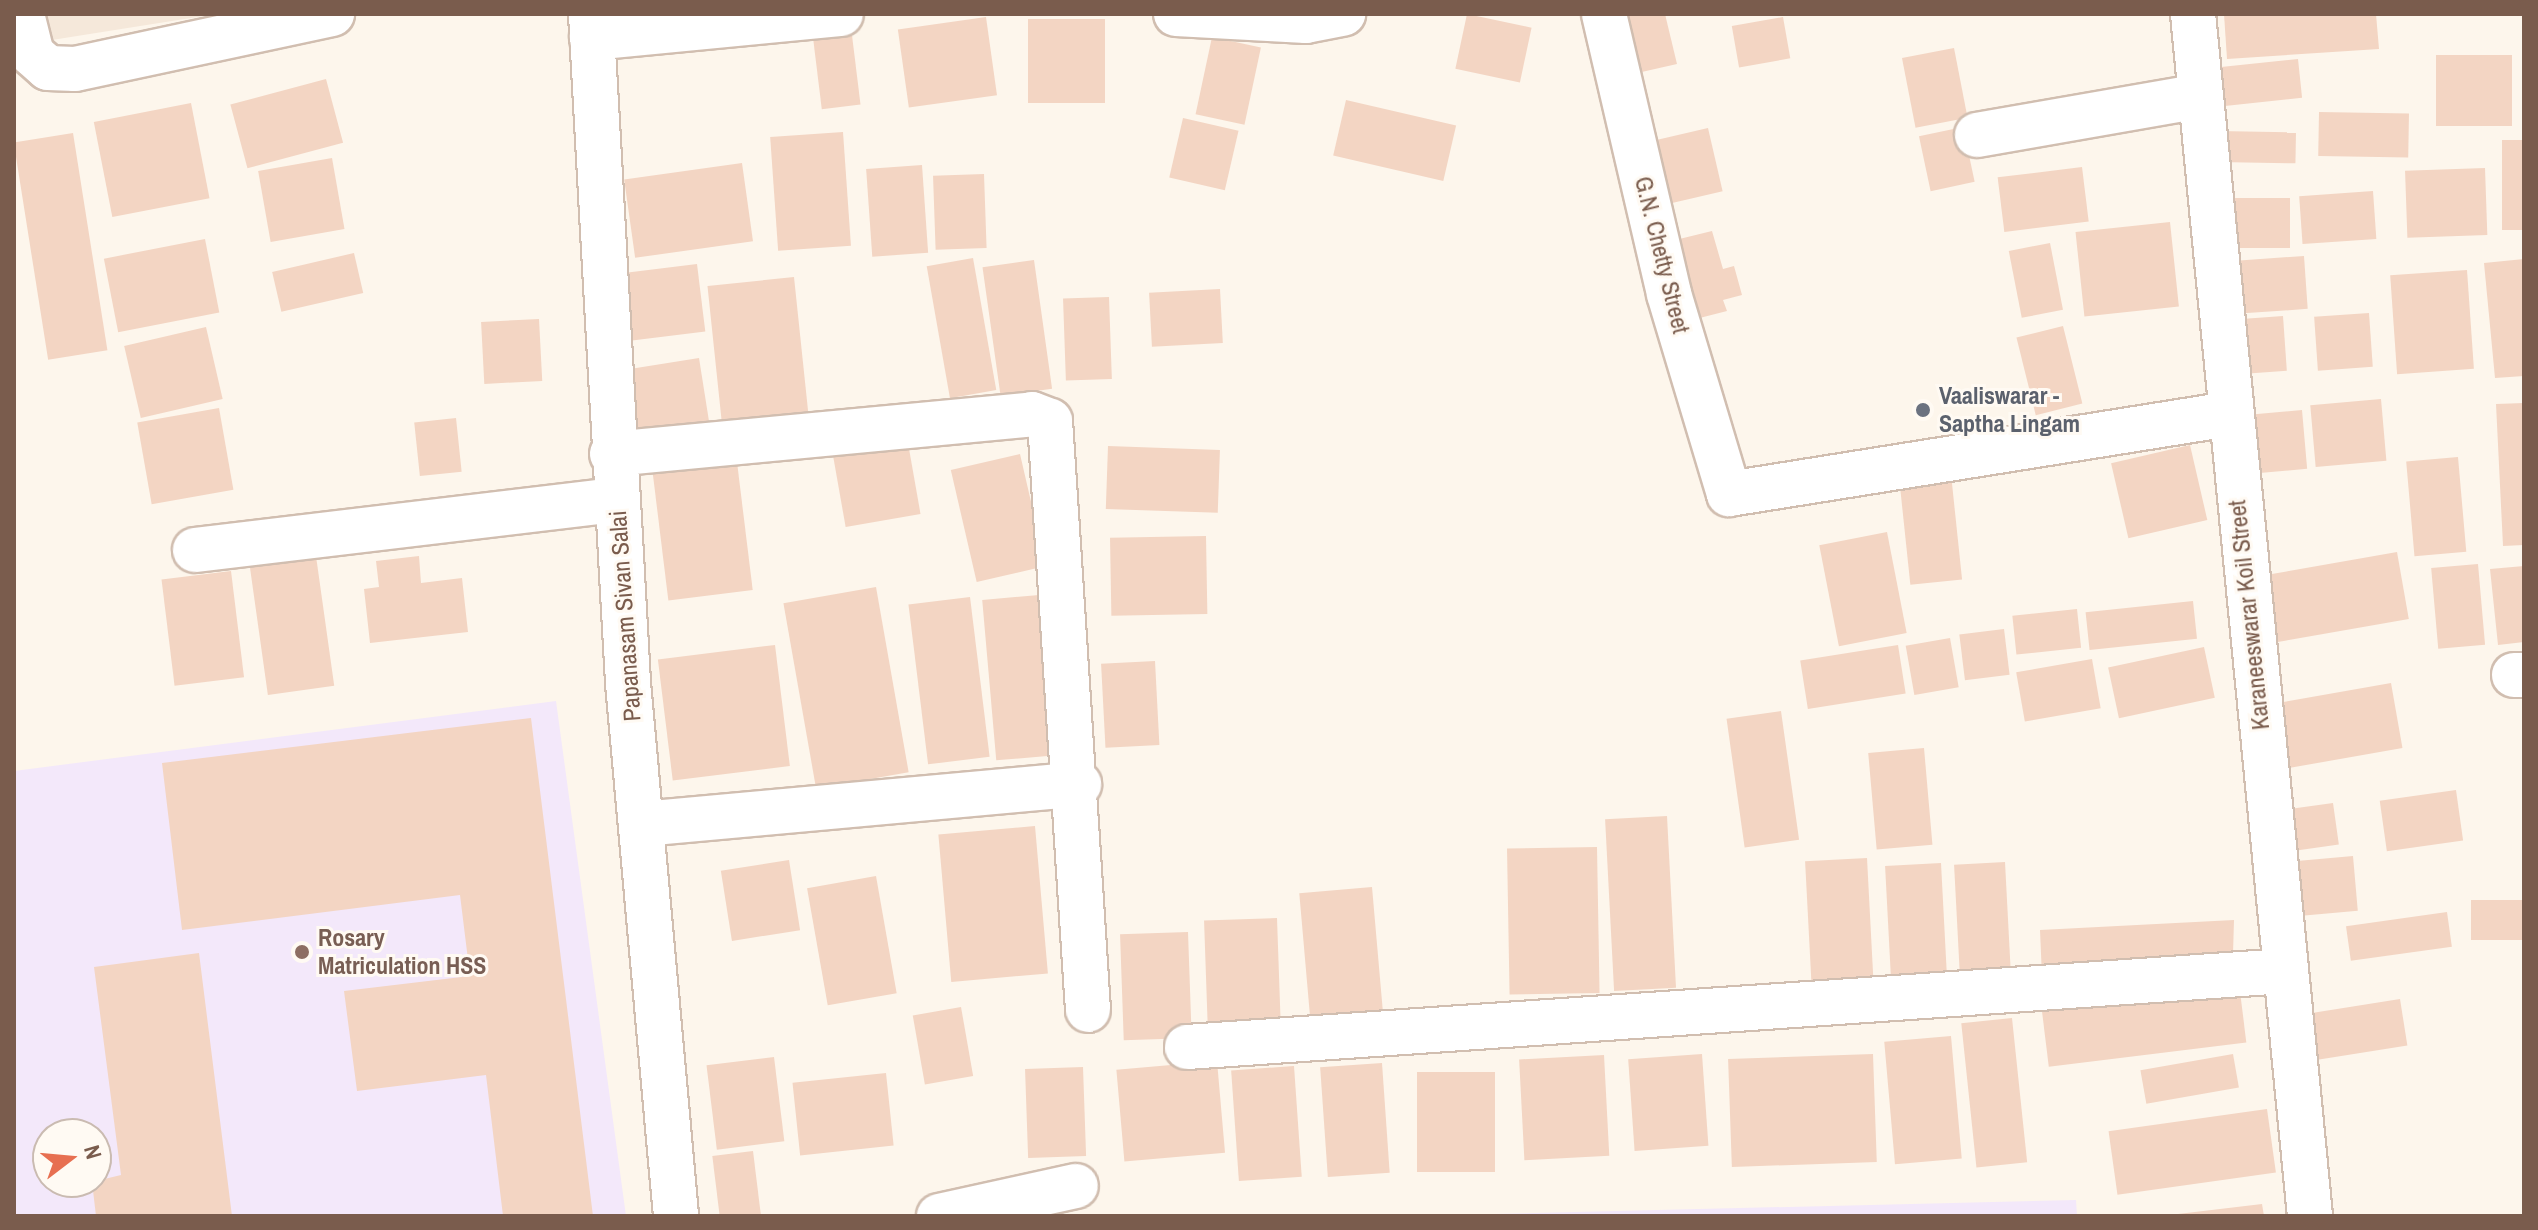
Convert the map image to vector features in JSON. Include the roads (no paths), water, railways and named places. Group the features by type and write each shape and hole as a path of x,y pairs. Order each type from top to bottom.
{"street":[{"path":"22,14 32,54 48,68 75,69 255,22 332,14"},
{"path":"591,26 841,14"},
{"path":"1176,14 1306,21 1343,14"},
{"name":"G.N. Chetty Street","path":"1604,14 1669,294 1729,494 2229,414"},
{"name":"Karaneeswarar Koil Street","path":"2193,14 2229,414 2310,1216"},
{"name":"Papanasam Sivan Salai","path":"591,26 612,454 676,1216"},
{"path":"1977,135 2200,96"},
{"path":"612,454 1032,414 1050,421 1079,784 1088,1010"},
{"path":"195,550 617,500"},
{"path":"642,824 1079,784"},
{"path":"1187,1047 2284,971"},
{"path":"939,1216 1076,1186"}],"place":[{"name":"Vaaliswarar - Saptha Lingam","path":"1923,410"},
{"name":"Rosary Matriculation HSS","path":"302,952"}]}
